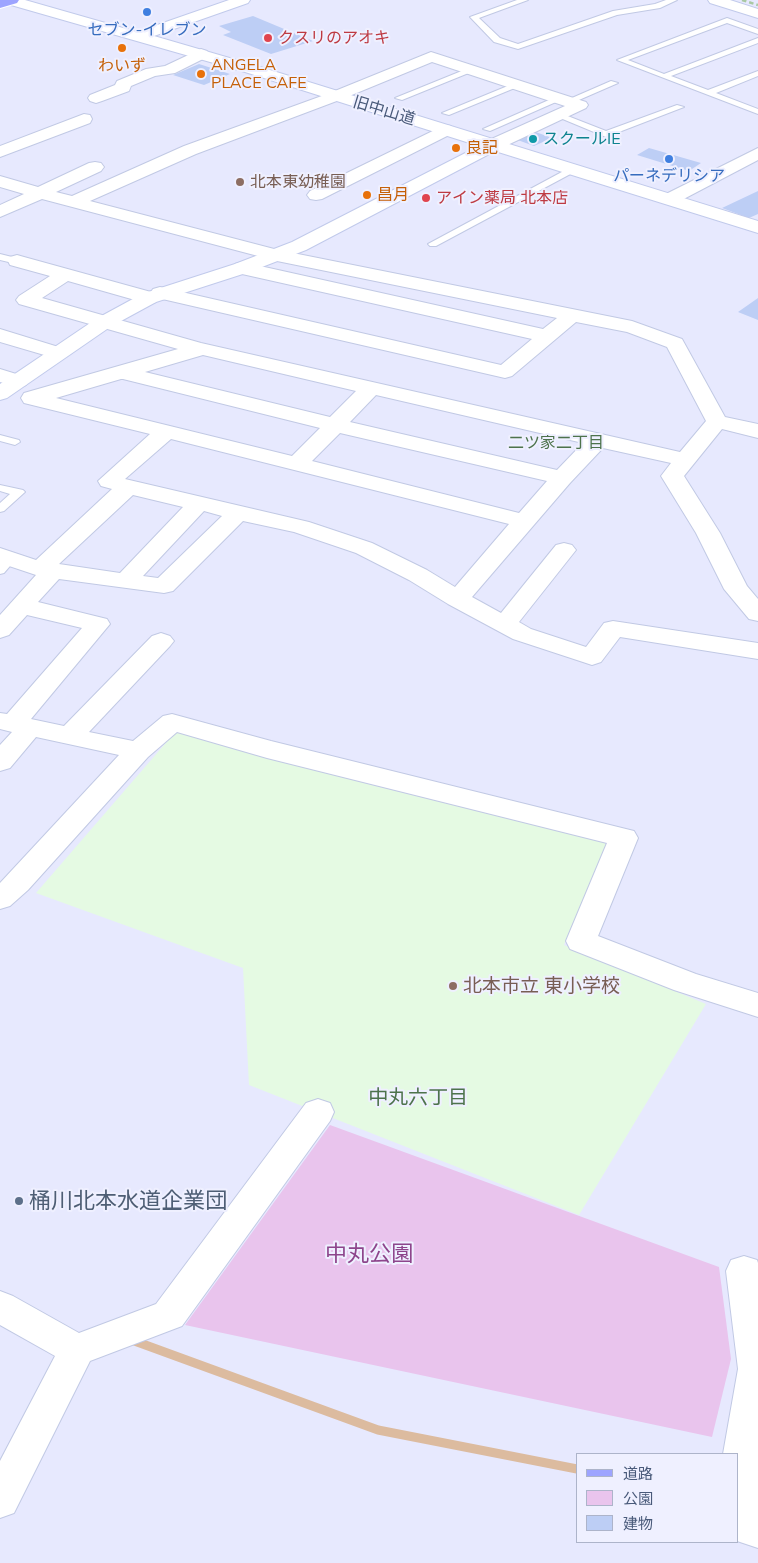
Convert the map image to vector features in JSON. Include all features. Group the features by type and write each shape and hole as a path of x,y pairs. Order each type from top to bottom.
{"main road":[{"path":"0,4 11,0"}],"street":[{"name":"旧中山道","path":"11,0 201,54 336,96 446,122 573,169 670,198 758,228"},
{"path":"140,36 244,0"},
{"path":"714,0 758,14"},
{"path":"96,98 123,88 123,84 145,75 169,70 201,54"},
{"path":"6,385 103,324 154,295 242,268 299,246 490,137 557,115 580,104 431,57 336,96 190,150 73,202"},
{"path":"0,152 84,119"},
{"path":"316,195 446,122"},
{"path":"670,198 758,153"},
{"path":"131,155 156,165"},
{"path":"0,212 95,166"},
{"path":"3,174 39,193 276,255 632,327 675,343 717,421 758,431"},
{"path":"8,259 154,295 505,372 571,316"},
{"path":"242,268 546,336"},
{"path":"66,274 26,300 103,324 202,349 685,460"},
{"path":"0,335 58,353"},
{"path":"32,398 202,349"},
{"path":"121,373 562,478"},
{"path":"6,385 32,398 524,521"},
{"path":"297,464 371,388"},
{"path":"717,421 672,476 708,533 736,589 758,614"},
{"path":"167,432 110,481 128,487 301,528 364,548 418,574 457,599 522,634 592,657 612,628 758,651"},
{"path":"457,599 562,478 598,440"},
{"path":"0,630 22,606 47,570 128,487"},
{"path":"125,581 198,504"},
{"path":"3,561 47,570 164,586 238,513"},
{"path":"504,625 564,550"},
{"path":"0,762 15,724 98,624 22,606"},
{"path":"70,736 162,641"},
{"path":"0,899 18,883 138,751 172,722 267,749 624,838 582,941 685,982 758,1005"},
{"path":"15,724 138,751"},
{"path":"0,1500 77,1350 169,1316 318,1112"},
{"path":"738,1481 756,1369 744,1271"},
{"path":"0,1307 77,1350"},
{"path":"738,1491 747,1526 758,1530"}],"lane":[{"path":"524,0 474,17 497,40 518,47 616,13 657,6 674,0"},
{"path":"638,0 657,6"},
{"path":"756,110 621,60 727,20 758,32"},
{"path":"666,76 758,40"},
{"path":"399,98 472,70"},
{"path":"709,93 758,73"},
{"path":"490,137 565,100 614,83"},
{"path":"446,122 518,85"},
{"path":"557,115 606,134 680,107"},
{"path":"433,244 573,169"},
{"path":"0,438 15,442"},
{"path":"0,488 19,492 0,510"}],"shaded area":[{"name":"北本市立 東小学校","path":"177,730 372,785 608,843 564,945 706,1004 579,1215 249,1085 243,968 36,893"}],"green space":[{"name":"中丸公園","path":"330,1125 719,1267 731,1359 712,1437 185,1325"}],"building":[{"name":"クスリのアオキ","path":"253,16 313,41 271,54 223,35 231,32 219,26"},
{"name":"ANGELA PLACE CAFE","path":"199,64 230,74 204,85 173,75"},
{"name":"スクールIE","path":"533,131 552,138 534,146 515,139"},
{"name":"パーネデリシア","path":"649,148 701,163 689,171 637,155"},
{"path":"758,191 758,214 749,218 722,208"},
{"path":"758,298 758,320 738,312"}],"waterway":[{"path":"129,1339 378,1430 576,1469"}],"railway":[{"path":"742,0 758,5"}],"place":[{"name":"セブン-イレブン","path":"147,12"},
{"name":"クスリのアオキ","path":"268,38"},
{"name":"わいず","path":"122,48"},
{"name":"ANGELA PLACE CAFE","path":"201,74"},
{"name":"スクールIE","path":"533,139"},
{"name":"良記","path":"456,148"},
{"name":"パーネデリシア","path":"669,159"},
{"name":"北本東幼稚園","path":"240,182"},
{"name":"昌月","path":"367,195"},
{"name":"アイン薬局 北本店","path":"426,198"},
{"name":"北本市立 東小学校","path":"453,986"},
{"name":"桶川北本水道企業団","path":"19,1201"}],"district":[{"name":"二ツ家二丁目","path":"556,443"},
{"name":"中丸六丁目","path":"418,1098"}]}
